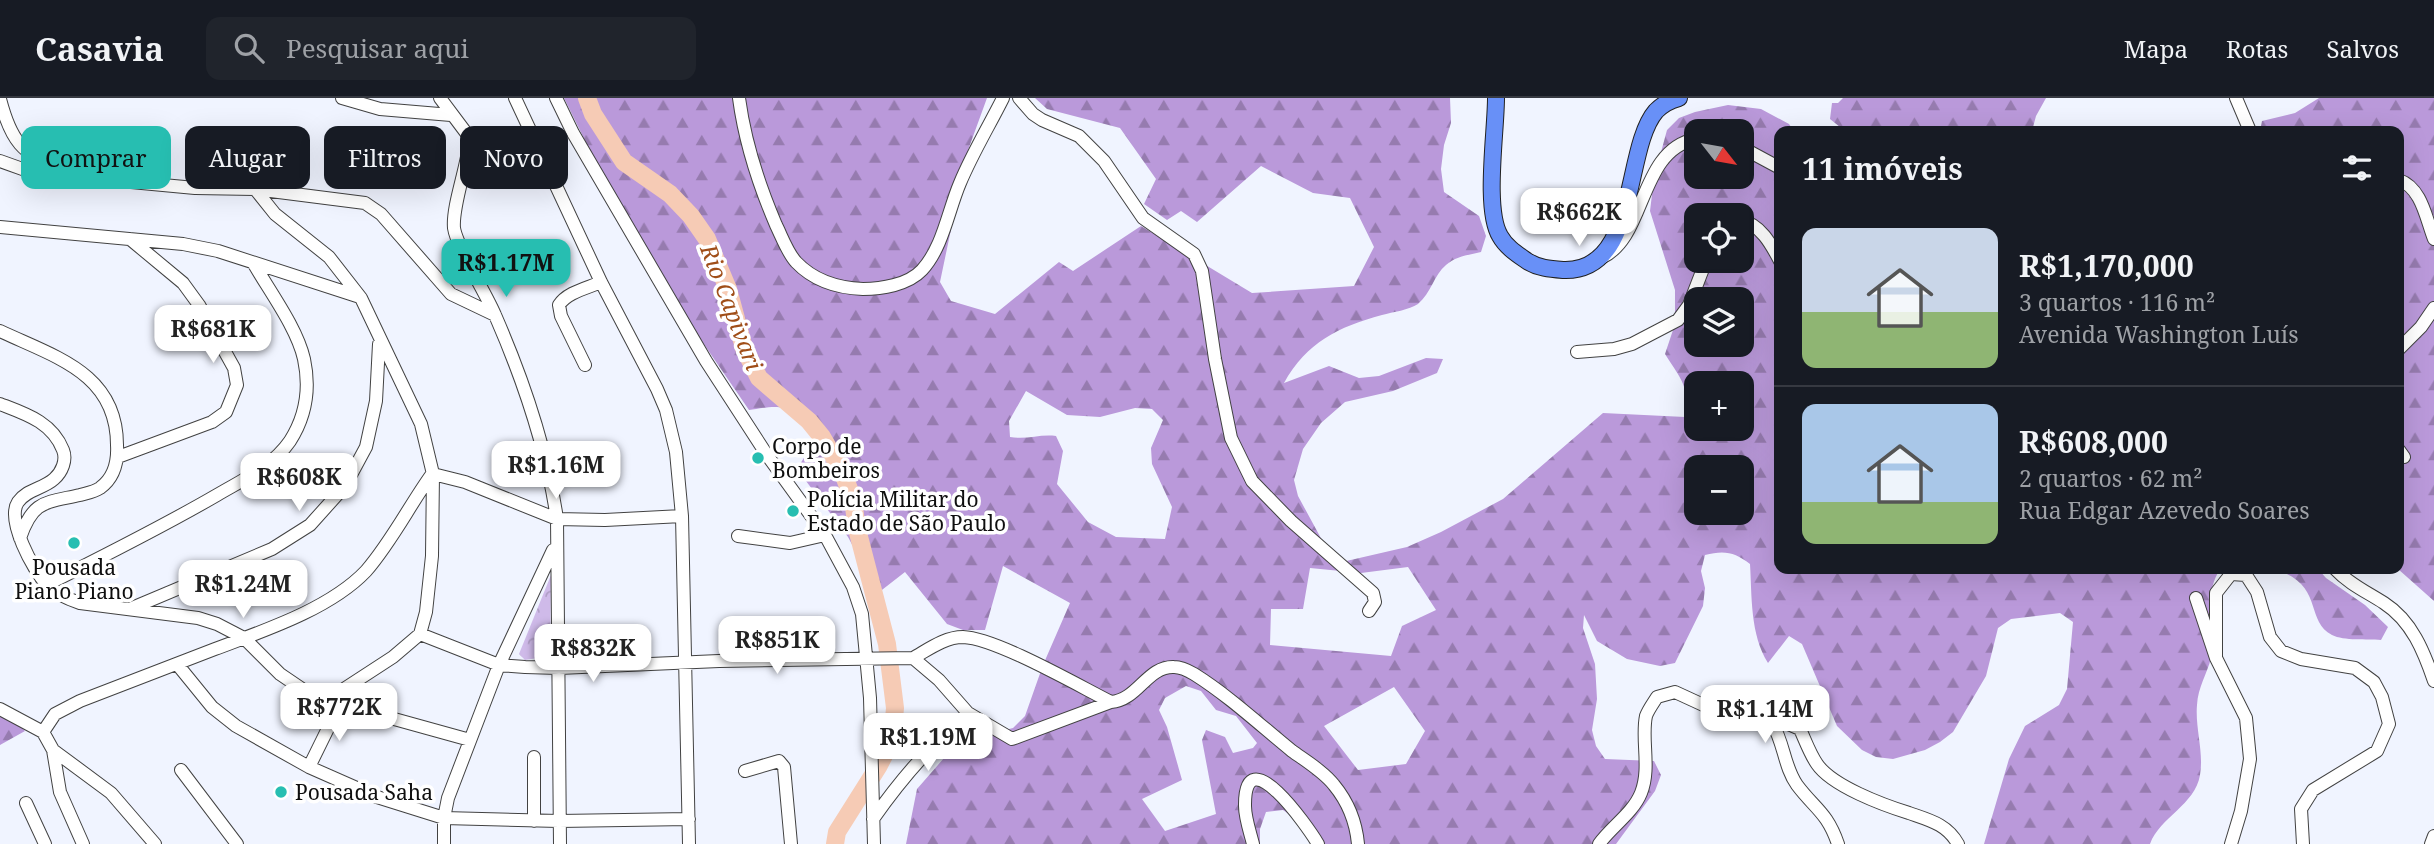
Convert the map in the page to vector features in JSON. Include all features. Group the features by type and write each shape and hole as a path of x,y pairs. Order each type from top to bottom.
{"main road":[{"path":"1496,98 1493,217 1498,234 1513,251 1533,264 1547,269 1571,270 1591,263 1611,243 1630,194 1649,122 1657,110 1679,98"}],"street":[{"path":"342,98 380,109 451,115"},
{"path":"440,98 467,134 470,144 455,216 456,234 495,315 527,399 553,492 557,519 550,575 558,668 559,844"},
{"path":"515,98 601,282 666,410 676,452 682,516 687,663 689,844"},
{"path":"556,98 573,133 706,360 825,536 853,587 862,614 870,658 874,844"},
{"path":"738,98 744,135 762,194 794,260 825,283 880,289 912,278 922,271 939,241 960,184 1003,98"},
{"path":"1019,98 1042,120 1079,136 1104,161 1143,218 1194,254 1202,271 1215,359 1231,438 1236,449 1252,481 1291,521 1373,593 1375,602 1369,611"},
{"path":"2236,98 2248,126"},
{"path":"0,99 13,138 21,148"},
{"path":"1591,263 1621,245 1649,181 1667,156 1684,144"},
{"path":"1754,154 1774,166"},
{"path":"0,161 21,168"},
{"path":"2404,182 2409,184 2419,198 2434,239"},
{"path":"255,189 365,203 374,208 451,294 495,315"},
{"path":"255,189 275,214 329,257 360,298 421,425 433,474 432,556 426,612 420,634 334,702 309,767"},
{"path":"1754,226 1774,251"},
{"path":"0,227 184,244 218,251 360,298"},
{"path":"118,457 212,422 226,412 237,385 234,368 183,283 130,239"},
{"path":"46,584 164,526 269,465 290,441 304,412 307,387 304,357 289,324 254,264"},
{"path":"1577,352 1614,349 1632,344 1678,320 1689,305 1701,273"},
{"path":"585,365 561,316 559,305 570,295 601,282"},
{"path":"2404,344 2421,327 2434,308"},
{"path":"0,331 78,368 92,379 108,401 117,429 118,457 114,471 106,483 97,491 45,503 33,510 20,538"},
{"path":"131,608 272,549 310,525 345,486 366,447 376,401 380,340"},
{"path":"0,404 31,416 48,427 59,441 65,456 57,477 32,490 20,499 15,508 14,518 20,538 46,584 80,603 198,618 217,624 244,638 280,674 305,691 334,702 470,740"},
{"path":"433,474 465,482 557,519 605,520 682,516"},
{"path":"43,732 55,713 244,638 308,610 345,589 364,572 387,544 433,474"},
{"path":"738,536 790,544 825,536"},
{"path":"2217,658 2216,593 2231,574 2246,575 2257,592 2270,637 2281,651 2301,659 2354,668 2374,682 2382,696 2389,724 2377,751 2313,790 2301,809 2303,844"},
{"path":"2340,574 2388,606 2408,626 2422,647 2434,681"},
{"path":"444,844 444,818 448,798 499,665 550,575"},
{"path":"2196,598 2217,658 2246,718 2250,759 2241,811 2231,844"},
{"path":"420,634 499,665 558,668 910,658 944,641 962,637 976,639 1011,652 1111,702"},
{"path":"910,658 939,680 968,713 1012,739 1111,702 1122,701 1162,668 1178,666 1216,690 1333,783 1350,811 1358,844"},
{"path":"177,664 212,707 236,726 309,767 377,797 444,818 534,821 688,819"},
{"path":"1599,844 1641,793 1646,770 1646,715 1657,697 1675,692 1725,715 1786,723 1800,729 1817,765 1837,781 1881,803 1929,819 1954,836 1958,844"},
{"path":"0,709 43,732 53,750 60,792 83,844"},
{"path":"873,819 918,760 939,737 968,713"},
{"path":"1772,723 1797,785 1828,819 1838,844"},
{"path":"53,750 111,793 155,844"},
{"path":"534,757 534,821"},
{"path":"745,772 779,761 783,767 791,844"},
{"path":"181,771 237,844"},
{"path":"1253,844 1244,808 1245,791 1249,783 1256,779 1262,780 1282,796 1303,819 1318,844"},
{"path":"26,803 45,844"},
{"path":"2431,844 2434,836"}],"green space":[{"path":"564,98 987,98 967,153 940,282 951,301 995,314 1059,262 1073,271 1141,226 1252,293 1354,286 1374,247 1350,198 1313,193 1261,166 1197,222 1181,211 1167,220 1144,204 1156,179 1120,128 1047,109 1035,98 1450,98 1451,123 1444,145 1441,169 1444,192 1479,216 1486,236 1481,252 1458,258 1446,265 1418,304 1351,325 1325,338 1303,357 1284,383 1329,366 1359,378 1379,376 1426,358 1443,359 1437,373 1393,391 1345,402 1321,423 1303,449 1294,480 1298,496 1329,553 1342,562 1407,547 1503,499 1603,413 1684,417 1684,441 1754,441 1754,371 1684,371 1684,387 1665,354 1675,324 1675,290 1650,211 1654,178 1667,130 1679,118 1728,105 1761,109 1790,126 1774,126 1774,574 2218,574 2211,592 2213,646 2197,705 2200,775 2191,795 2161,826 2150,844 1984,844 2009,759 2025,726 2059,705 2067,689 2073,622 2060,613 2011,619 1998,628 1986,676 1953,732 1925,750 1893,759 1876,757 1862,750 1837,726 1802,644 1789,636 1768,663 1755,628 1750,564 1729,553 1718,553 1705,555 1701,571 1705,588 1703,606 1675,663 1660,666 1627,659 1597,641 1584,615 1583,628 1595,664 1597,699 1592,730 1596,746 1605,759 1654,761 1661,775 1655,791 1616,844 1314,844 1297,820 1283,810 1266,812 1260,829 1260,844 906,844 917,789 958,742 1013,728 1025,716 1043,665 1070,603 1003,566 985,630 963,630 947,624 905,572 878,593 848,537 797,469 815,440 798,416 783,408 749,410 638,248","holes":["1026,391 1067,415 1100,417 1135,408 1152,409 1163,420 1151,448 1152,464 1172,507 1165,539 1116,537 1088,522 1057,484 1063,451 1056,436 1010,437 1009,421","1408,567 1436,610 1402,626 1391,656 1270,645 1271,609 1303,609 1310,568 1361,573","1186,686 1201,691 1216,710 1236,716 1257,743 1253,748 1233,753 1225,737 1206,730 1202,740 1216,814 1165,831 1142,799 1182,780 1167,727 1159,710 1165,698","1394,687 1425,731 1406,764 1358,770 1324,726"]},
{"path":"1843,98 2046,98 2033,126 1839,126 1830,119 1832,103 1838,103"},
{"path":"2319,98 2434,98 2434,601 2404,574 2404,126 2261,126 2262,121 2295,113"},
{"path":"2285,574 2322,574 2365,605 2388,627 2381,640 2349,639 2332,635 2318,620 2301,584"},
{"path":"551,575 550,656 525,660 519,654"},
{"path":"0,713 13,719 25,731 0,745"}],"waterway":[{"name":"Rio Capivari","path":"587,98 593,114 624,162 670,194 691,216 707,239 728,289 744,348 759,378 809,421 822,437 843,473 853,500 857,529 887,644 895,708 892,740 837,832 835,844"}],"place":[{"name":"Corpo de Bombeiros","path":"758,458"},
{"name":"Polícia Militar do Estado de São Paulo","path":"793,511"},
{"name":"Pousada Piano Piano","path":"74,543"},
{"name":"Pousada Saha","path":"281,792"}]}
